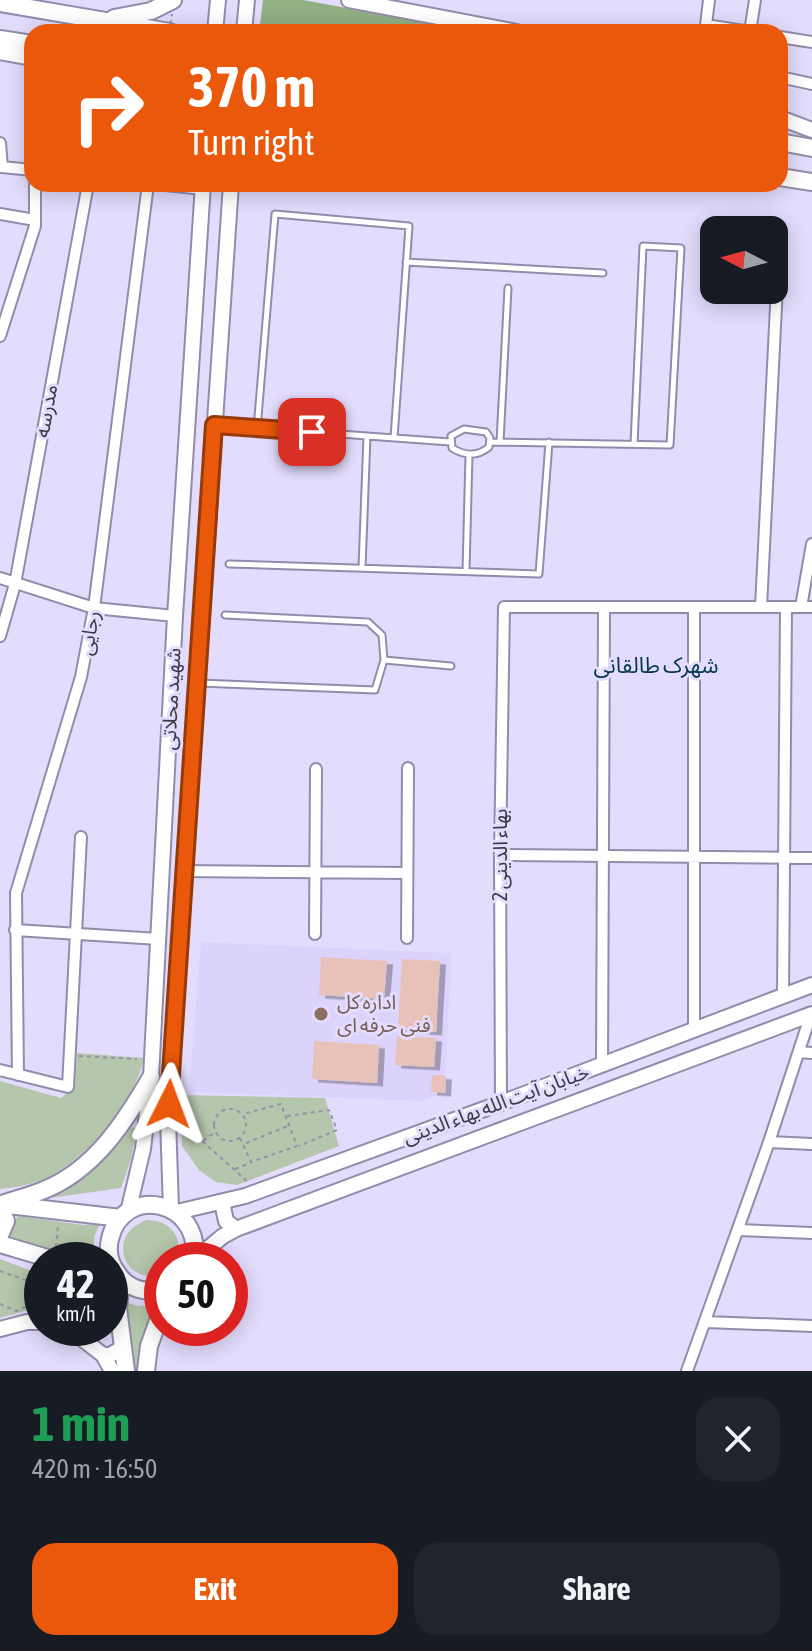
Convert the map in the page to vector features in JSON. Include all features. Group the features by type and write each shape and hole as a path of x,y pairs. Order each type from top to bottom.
{"main road":[{"path":"216,24 218,0"},
{"path":"245,24 247,0"},
{"path":"349,0 475,24"},
{"path":"0,3 121,24"},
{"path":"96,20 172,7"},
{"path":"0,39 24,43"},
{"path":"0,51 24,56"},
{"path":"788,121 812,130"},
{"path":"788,144 812,148"},
{"path":"788,178 812,182"},
{"name":"شهید محلاتی","path":"124,1215 143,1149 151,1069 175,616 203,192"},
{"name":"شهید محلاتی","path":"174,1211 169,1104 230,192"},
{"name":"خیابان آیت الله بهاء الدینی","path":"174,1211 225,1202 258,1191 812,985"},
{"name":"خیابان آیت الله بهاء الدینی","path":"216,1242 236,1229 812,1014"},
{"path":"1,1205 46,1189 92,1158 116,1134 151,1069"},
{"path":"143,1149 158,1154 169,1148"},
{"path":"225,1202 226,1221 236,1229"},
{"path":"1,1205 124,1215 147,1205 174,1211 185,1220 194,1242"},
{"path":"0,1235 6,1221 1,1205"},
{"path":"110,1242 112,1232 124,1215"},
{"path":"0,1244 24,1251"},
{"path":"0,1329 24,1323"},
{"path":"91,1346 103,1355 112,1371"},
{"path":"146,1371 149,1346"},
{"path":"103,1355 117,1353 123,1348"},
{"path":"123,1348 126,1371"}],"street":[{"path":"706,24 709,0"},
{"path":"751,24 755,0"},
{"path":"788,38 812,42"},
{"path":"788,79 812,84"},
{"path":"0,146 2,167 24,169"},
{"path":"0,336 35,220 35,192"},
{"name":"مدرسه","path":"0,636 15,584 87,192"},
{"name":"رجایی","path":"18,1075 16,893 81,677 94,608 147,192"},
{"path":"0,214 35,220"},
{"path":"761,607 776,304"},
{"path":"602,1065 604,607 807,607 812,544"},
{"path":"0,578 94,608 175,616"},
{"name":"بهاء الدینی 2","path":"501,1103 500,855 504,607 604,607"},
{"path":"694,607 694,1031"},
{"path":"783,996 786,607"},
{"path":"407,938 408,768"},
{"path":"315,934 316,769"},
{"path":"0,1070 68,1087 81,837"},
{"path":"500,855 812,858"},
{"path":"184,871 406,873"},
{"path":"15,930 159,939"},
{"path":"687,1371 739,1230 812,1014"},
{"path":"799,1052 812,1053"},
{"path":"769,1142 812,1144"},
{"path":"739,1230 812,1233"},
{"path":"706,1322 812,1326"}],"lane":[{"path":"257,429 275,214 409,226 394,438"},
{"path":"490,442 670,445 681,248 643,246 634,444"},
{"path":"406,262 603,273"},
{"path":"500,442 508,288"},
{"path":"214,425 450,442"},
{"path":"474,429 486,432 490,442 484,451 469,455 452,448 450,442 455,432 474,429"},
{"path":"362,568 367,436"},
{"path":"229,564 539,574 549,442"},
{"path":"466,571 469,455"},
{"path":"198,683 375,690 384,660 382,635 368,622 225,615"},
{"path":"384,660 451,666"}],"path":[{"path":"70,1055 151,1069"},
{"path":"169,1104 202,1141 258,1191"},
{"path":"243,1114 281,1104 297,1146"},
{"path":"234,1109 243,1114 247,1124 240,1138 226,1142 215,1132 215,1116 223,1110 234,1109"},
{"path":"235,1169 337,1130 329,1110 285,1116"},
{"path":"244,1143 289,1125"},
{"path":"202,1141 215,1132"},
{"path":"240,1138 251,1162"},
{"path":"0,1271 24,1280"},
{"path":"0,1304 16,1311 24,1308"}],"shaded area":[{"name":"اداره کل فنی حرفه ای","path":"201,942 451,953 445,1093 421,1101 189,1092"}],"green space":[{"path":"263,0 303,0 434,24 260,24"},
{"path":"77,1053 144,1058 139,1075 121,1108 83,1152 48,1177 0,1189 0,1081 61,1098 75,1087"},
{"path":"180,1095 325,1098 339,1146 237,1185 216,1182 199,1170 182,1146"},
{"path":"132,1127 137,1128 121,1188 50,1198 94,1167"},
{"path":"18,1216 83,1225 100,1224 94,1242 24,1242 24,1246 3,1241"},
{"path":"147,1220 155,1221 168,1227 177,1237 178,1242 144,1242 144,1275 128,1263 128,1242 124,1242 134,1227"},
{"path":"0,1259 24,1268 24,1311 0,1318"},
{"path":"128,1303 144,1306 139,1371 133,1371"}],"building":[{"path":"321,957 387,961 384,999 319,995"},
{"path":"402,959 440,961 436,1032 398,1029"},
{"path":"397,1036 436,1038 434,1067 395,1065"},
{"path":"314,1041 379,1045 377,1083 312,1079"},
{"path":"432,1075 446,1076 445,1093 431,1092"}],"place":[{"name":"اداره کل فنی حرفه ای","path":"321,1014"}],"district":[{"name":"شهرک طالقانی","path":"656,665"}],"route":[{"path":"169,1104 214,425 312,432"}]}
